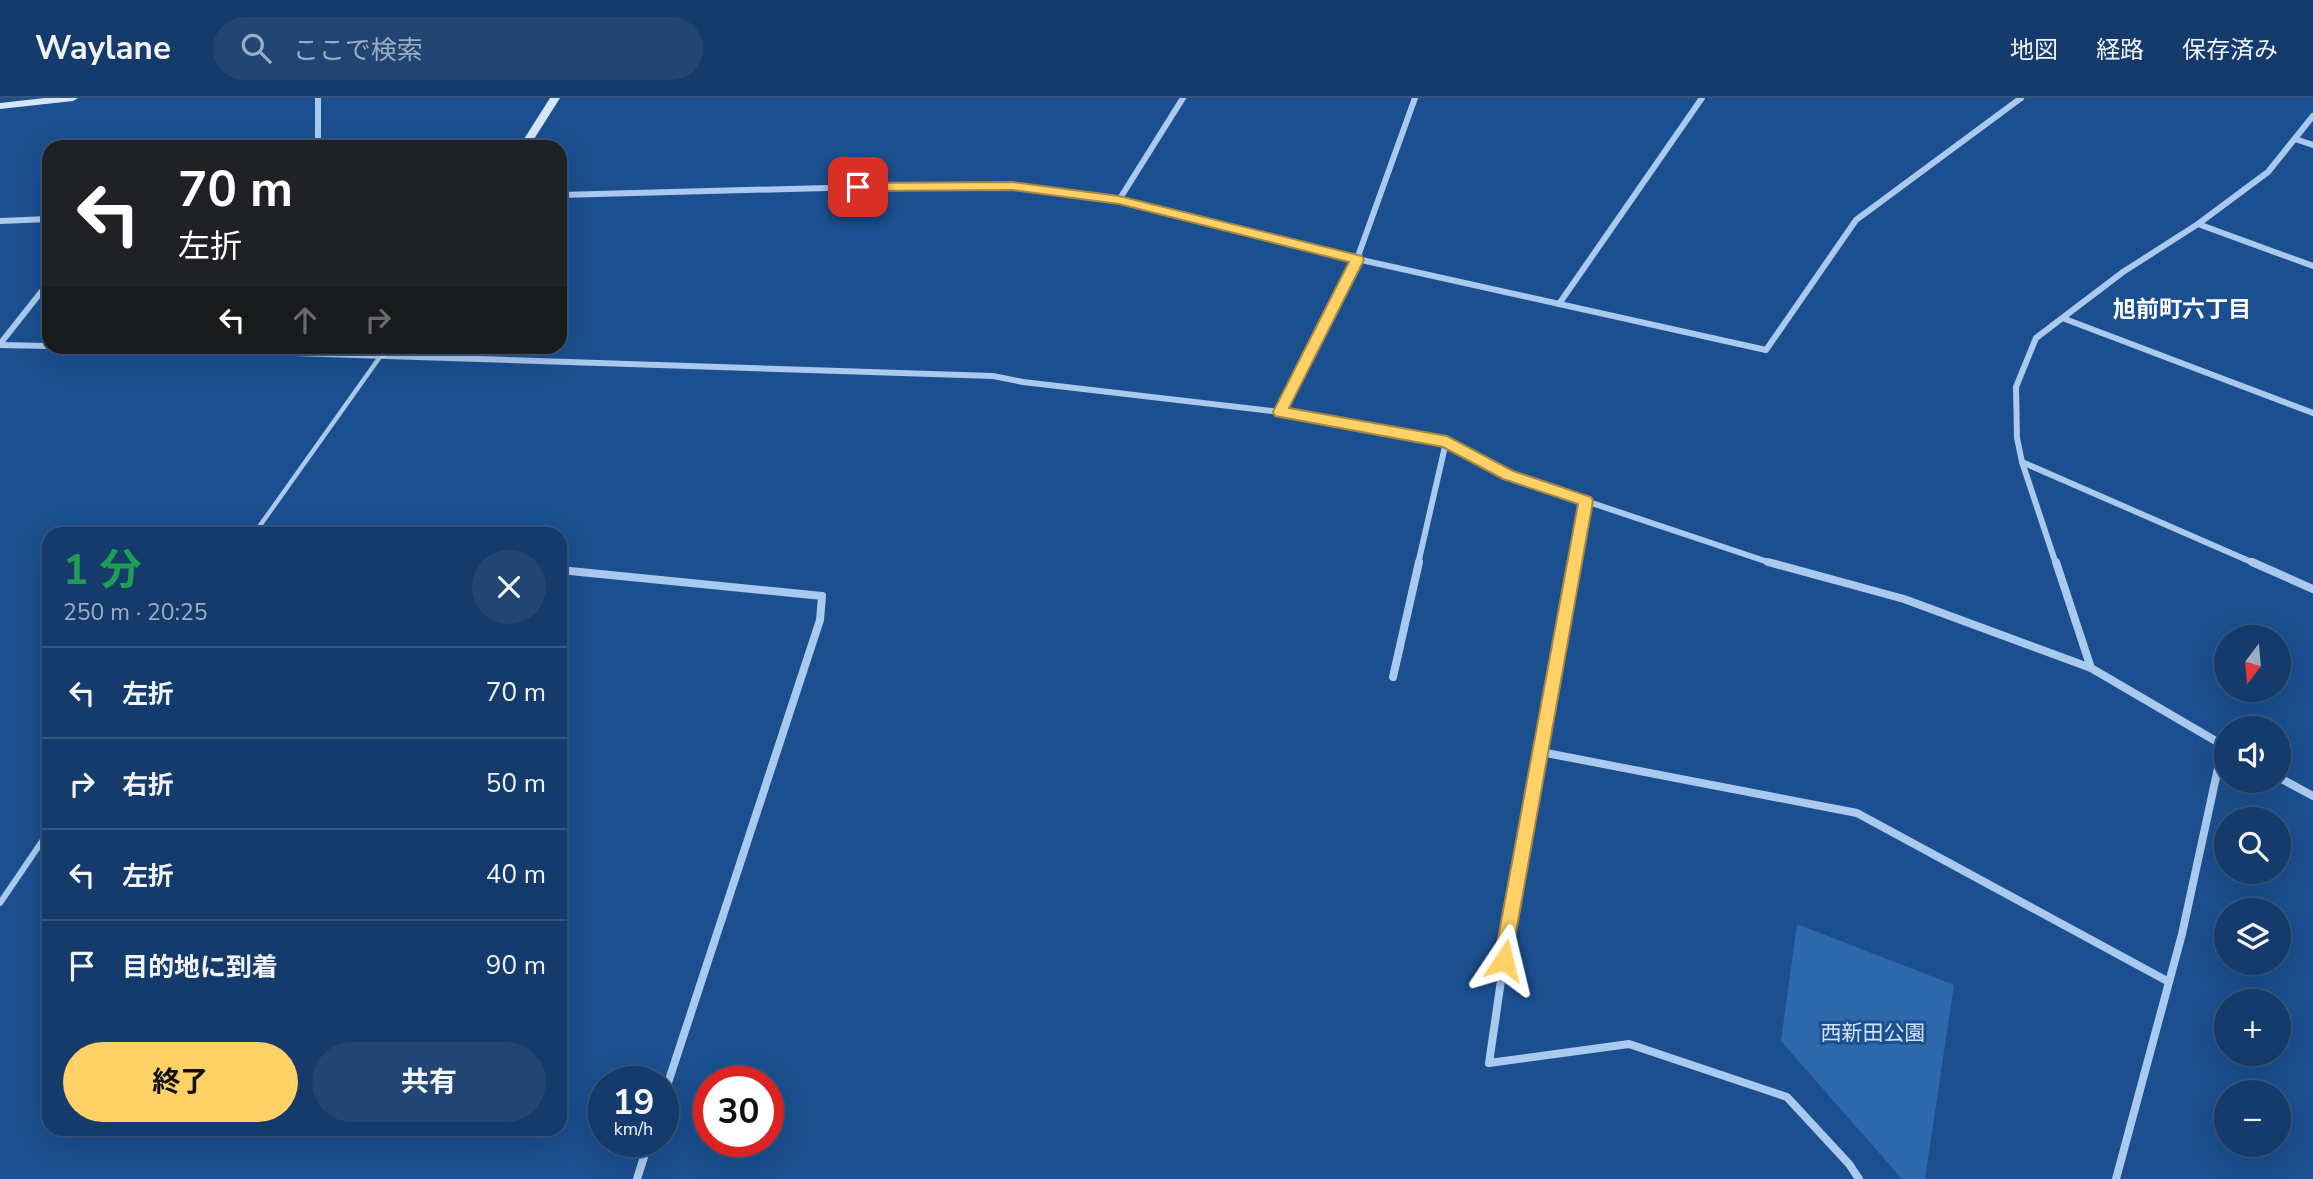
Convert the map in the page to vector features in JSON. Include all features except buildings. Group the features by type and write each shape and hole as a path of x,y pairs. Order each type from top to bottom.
{"street":[{"path":"0,106 73,98"},
{"path":"318,98 318,140"},
{"path":"528,140 555,98"},
{"path":"1119,200 1183,98"},
{"path":"1280,412 1357,260 1415,98"},
{"path":"1559,304 1702,98"},
{"path":"567,195 939,185 1012,186 1119,200 1357,260 1766,350 1856,220 2021,98"},
{"path":"2091,668 2022,462 2017,438 2016,387 2036,338 2065,319 2123,272 2198,224 2268,172 2313,116"},
{"path":"2295,139 2313,145"},
{"path":"0,220 42,219"},
{"path":"2198,224 2313,266"},
{"path":"0,344 42,291"},
{"path":"2065,319 2313,413"},
{"path":"0,344 42,346"},
{"path":"479,354 993,376 1023,382 1280,412 1447,442 1508,475 1748,557 1904,599 2091,668 2214,740"},
{"path":"1393,677 1447,442"},
{"path":"2022,462 2313,589"},
{"path":"1586,501 1504,960 1489,1063 1629,1044 1787,1097 1849,1164 1859,1179"},
{"path":"567,571 822,596 820,620 674,1066"},
{"path":"1541,752 1857,813 2169,982"},
{"path":"2291,784 2313,796"},
{"path":"2116,1179 2169,982 2214,789"},
{"path":"637,1179 644,1157"}],"lane":[{"path":"259,527 382,354"},
{"path":"0,902 42,841"}],"green space":[{"name":"西新田公園","path":"1797,924 1954,985 1925,1179 1902,1179 1781,1041"}],"district":[{"name":"旭前町六丁目","path":"2182,309"}],"route":[{"path":"858,187 1012,186 1119,200 1357,260 1280,412 1447,442 1508,475 1586,501 1504,960"}]}
